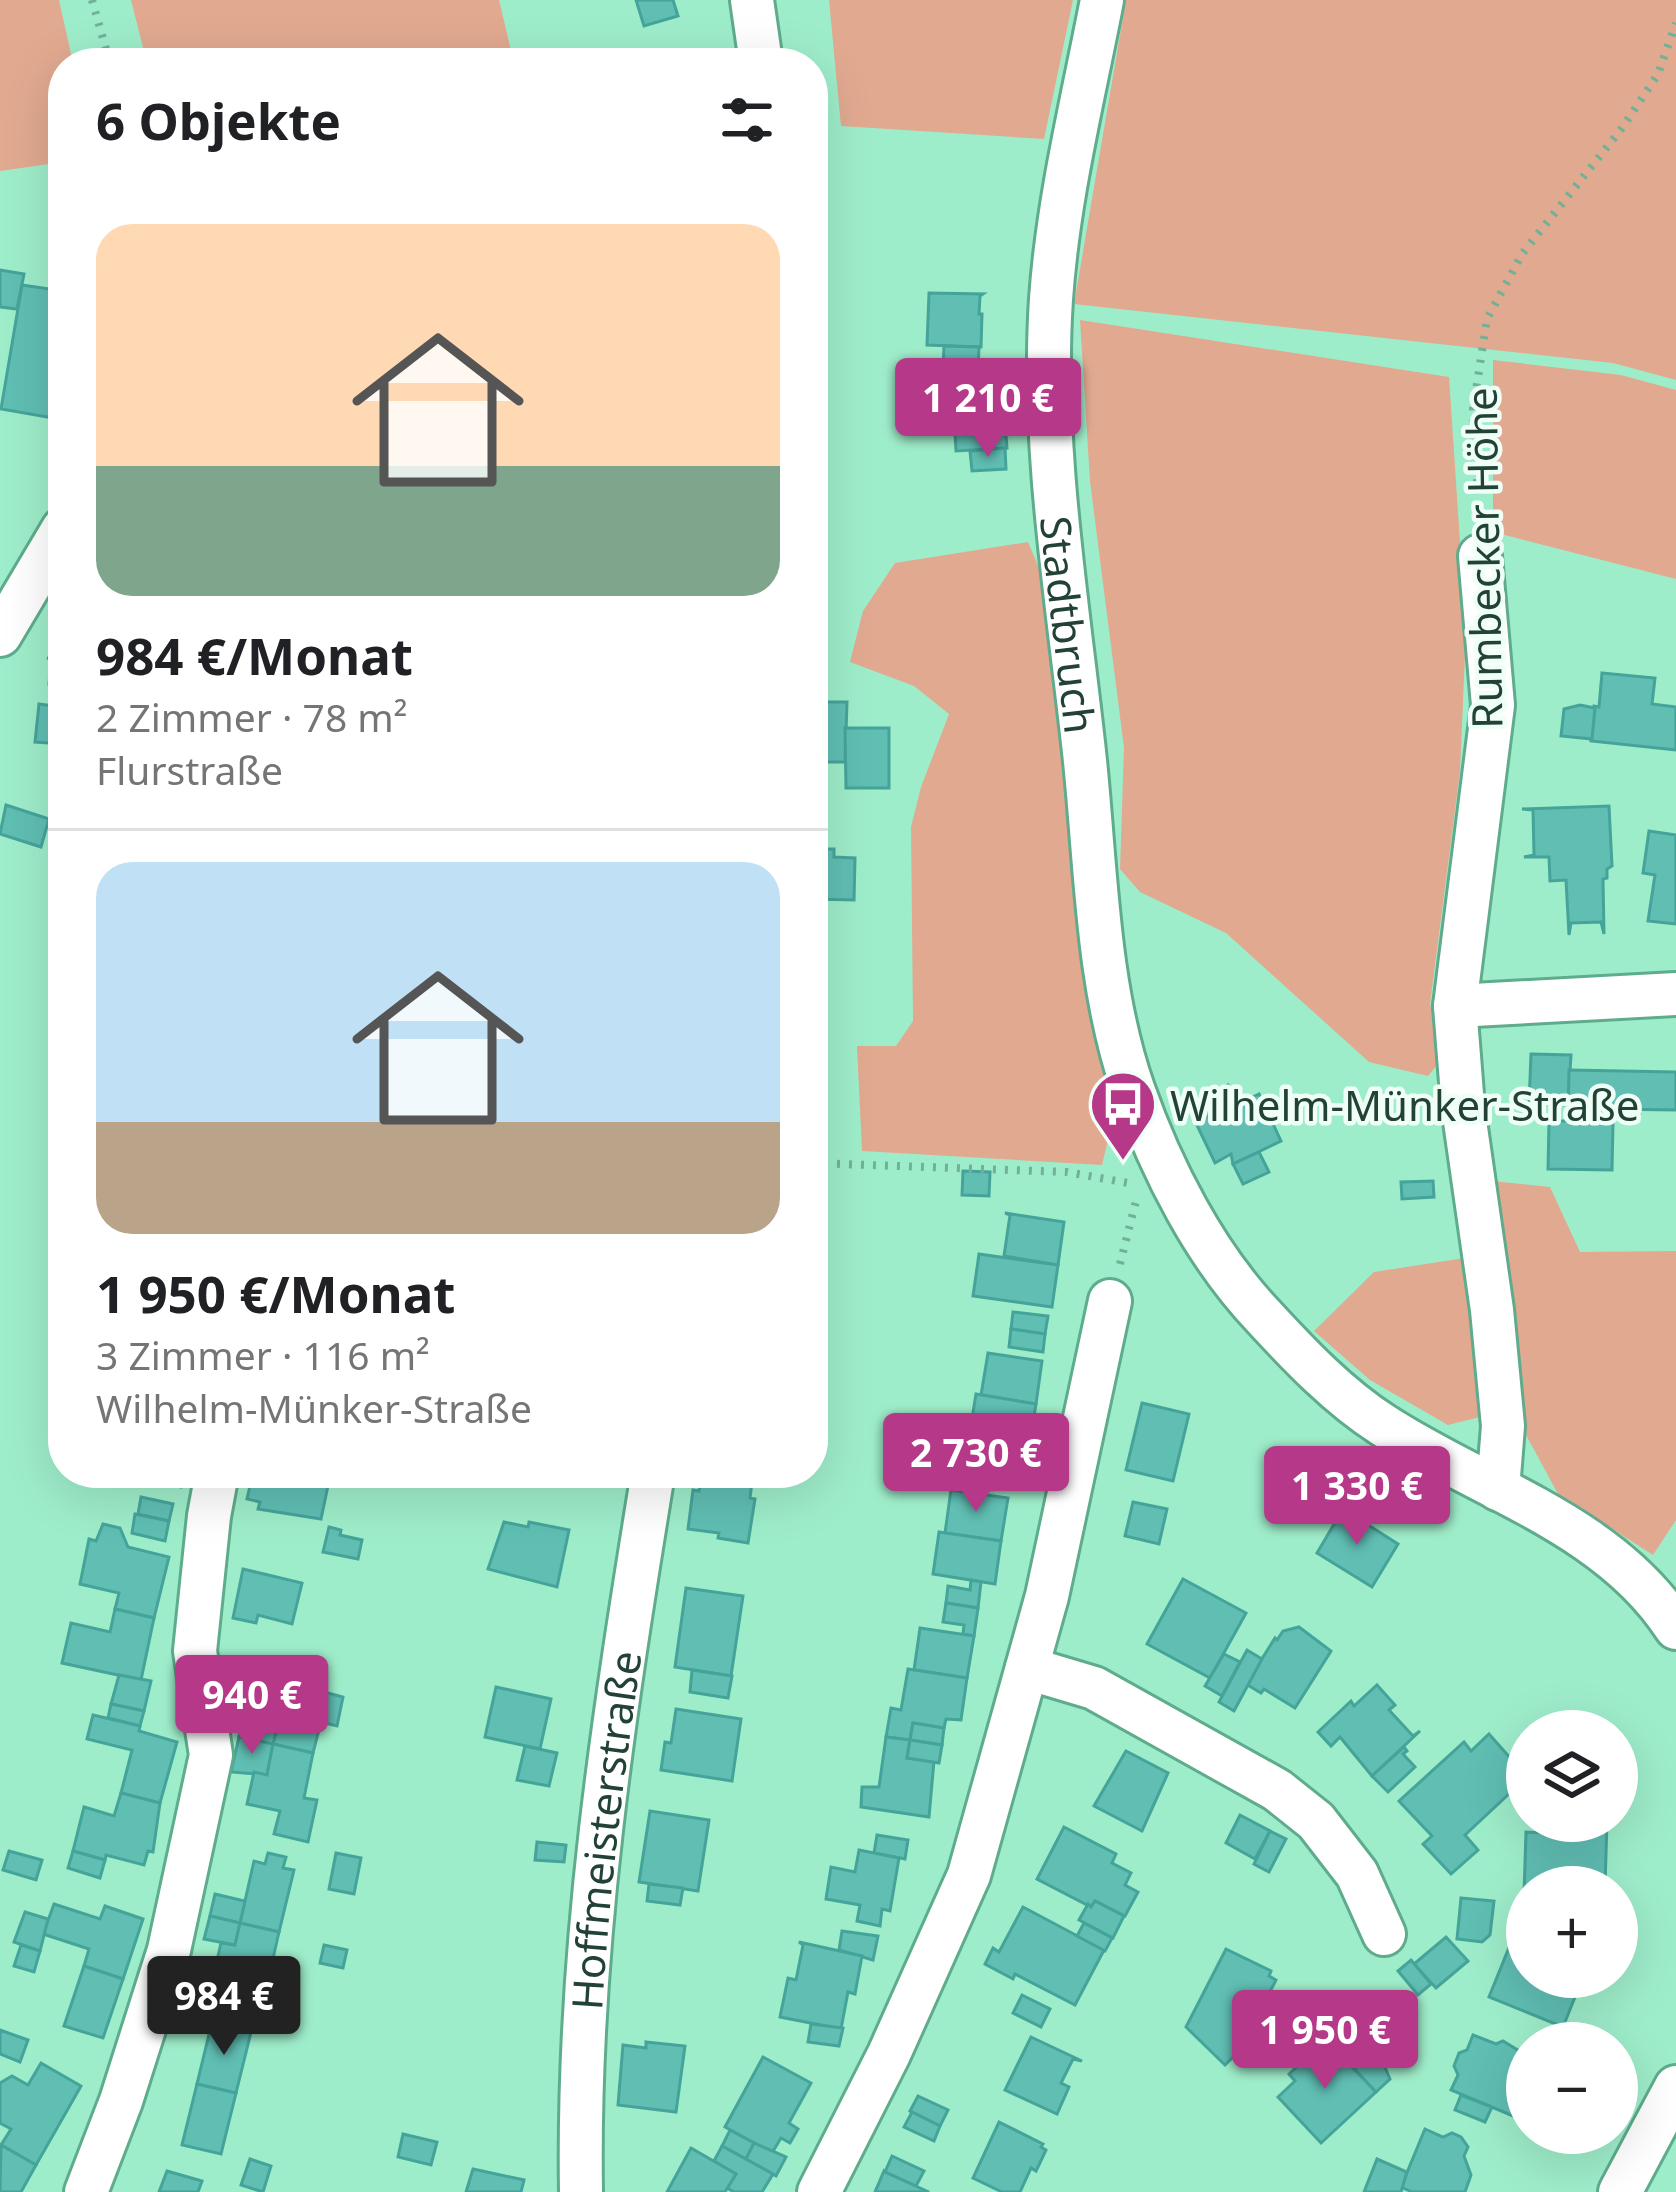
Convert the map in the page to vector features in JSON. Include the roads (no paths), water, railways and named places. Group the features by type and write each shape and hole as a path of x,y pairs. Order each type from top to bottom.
{"street":[{"path":"752,0 759,48"},
{"name":"Stadtbruch","path":"1102,0 1055,257 1049,388 1108,982 1131,1084 1167,1170 1202,1234 1248,1298 1318,1372 1381,1424 1560,1520 1623,1570 1676,1628"},
{"path":"0,635 48,554"},
{"name":"Rumbecker Höhe","path":"1480,556 1493,705 1455,1006 1503,1426 1498,1489"},
{"path":"1455,1006 1676,994"},
{"path":"819,2192 889,2054 970,1875 1047,1596 1110,1301"},
{"path":"86,2192 169,1950 211,1755 195,1651 215,1488"},
{"name":"Hoffmeisterstraße","path":"581,2192 579,2074 607,1769 651,1488"},
{"path":"1027,1668 1094,1688 1277,1790 1316,1821 1357,1874 1384,1934"},
{"path":"1620,2192 1660,2142 1676,2087"}],"place":[{"name":"Wilhelm-Münker-Straße","path":"1123,1163"}]}
